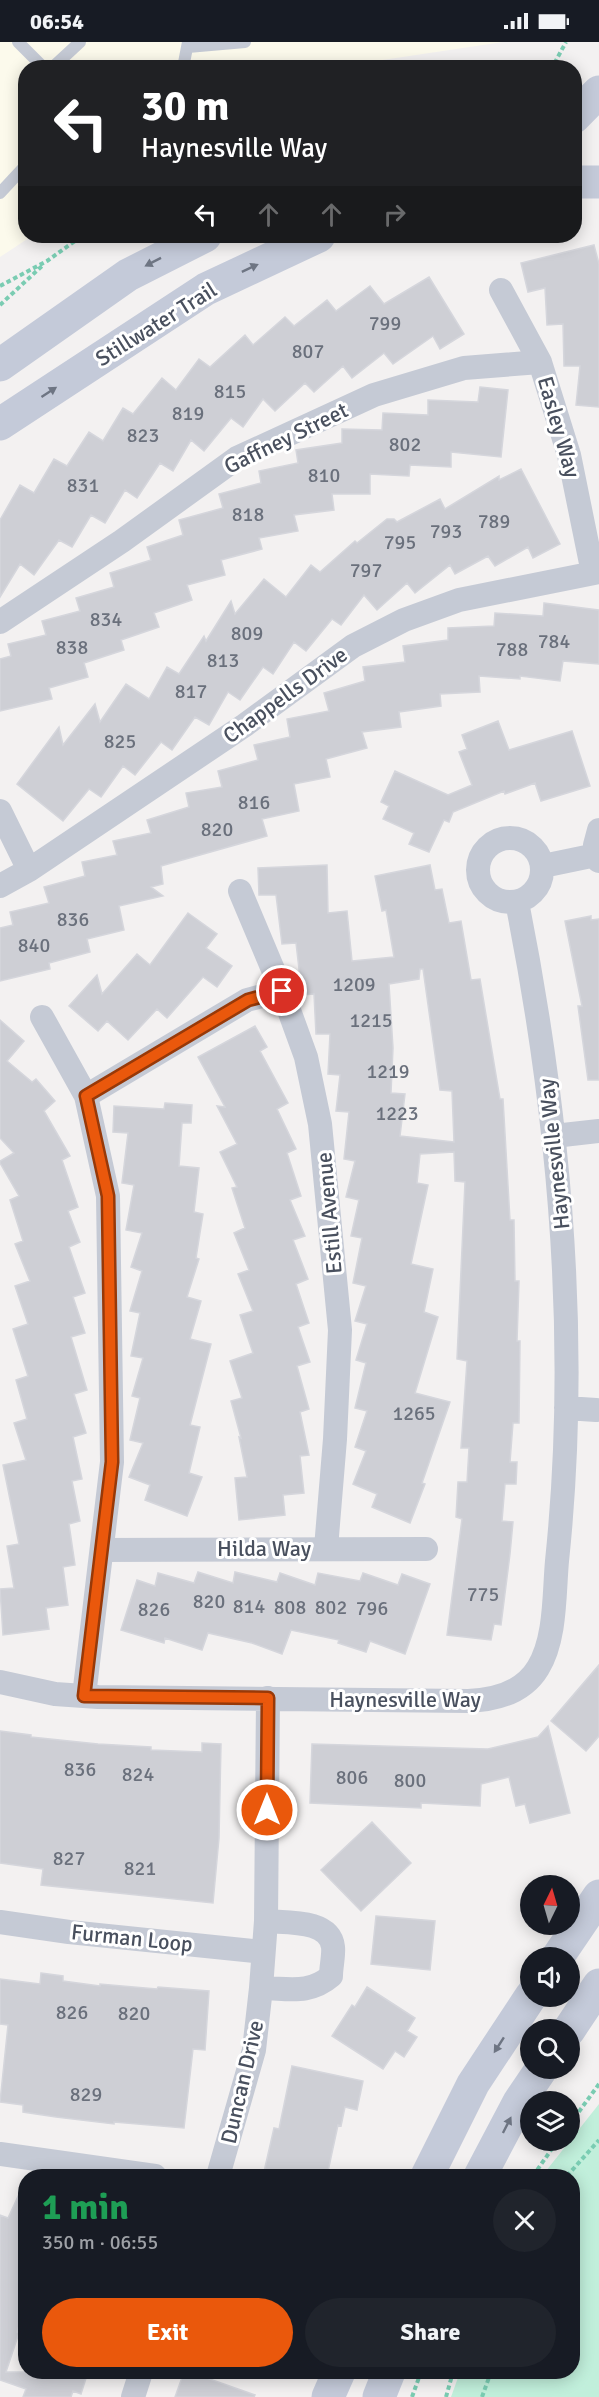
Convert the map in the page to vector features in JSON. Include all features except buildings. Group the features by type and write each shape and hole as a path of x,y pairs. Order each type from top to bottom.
{"main road":[{"path":"582,109 599,92"},
{"path":"582,182 599,183"},
{"path":"0,365 128,275 191,243"},
{"name":"Stillwater Trail","path":"0,424 206,289 305,243"},
{"path":"564,1947 599,1896"},
{"path":"576,2019 599,1985"},
{"path":"430,2169 473,2084 524,2007"},
{"path":"484,2169 519,2102 535,2079"},
{"path":"328,2397 336,2379"},
{"path":"379,2397 386,2379"}],"street":[{"name":"Easley Way","path":"501,290 540,362 569,455 596,572"},
{"name":"Gaffney Street","path":"0,622 122,541 237,458 374,395 464,368 540,362"},
{"name":"Chappells Drive","path":"0,886 29,870 245,725 353,646 404,620 459,600 596,572"},
{"path":"0,811 29,870"},
{"path":"543,866 597,858 594,845 599,830"},
{"path":"502,838 524,840 540,856 543,866 539,885 533,893 517,902 506,902 486,892 480,882 478,872 479,860 484,850 502,838"},
{"name":"Estill Avenue","path":"240,891 282,991 306,1057 320,1124 340,1330 335,1439 326,1548"},
{"name":"Haynesville Way","path":"0,1682 56,1694 84,1696 492,1700 528,1681 539,1667 546,1650 551,1626 561,1530 566,1408 562,1245 554,1136 538,1022 517,902"},
{"path":"86,1096 248,1000 282,991"},
{"path":"42,1017 86,1096 108,1196 112,1462 84,1696"},
{"path":"554,1136 599,1131"},
{"path":"566,1408 598,1411"},
{"name":"Hilda Way","path":"102,1550 426,1549"},
{"name":"Duncan Drive","path":"220,2169 254,2050 261,1988 266,1921 268,1698"},
{"name":"Duncan Drive","path":"261,1988 306,1989 320,1985 331,1976 333,1945 324,1931 312,1926 266,1921"},
{"name":"Furman Loop","path":"0,1922 69,1932 263,1952"},
{"path":"0,2154 106,2169"},
{"path":"133,2397 139,2379"}],"lane":[{"path":"18,42 36,60"},
{"path":"61,60 80,42"},
{"path":"185,60 188,44 245,42"},
{"path":"0,193 18,174"}],"path":[{"path":"556,60 566,42"},
{"path":"0,286 47,261 72,243"},
{"path":"0,305 47,261"},
{"path":"580,2110 599,2084"},
{"path":"573,2169 599,2140"},
{"path":"538,2169 550,2151"},
{"path":"411,2397 419,2379"},
{"path":"446,2397 451,2379"},
{"path":"482,2397 488,2379"}],"shaded area":[{"path":"0,42 503,42 383,60 18,60 18,243 21,243 0,257"}],"green space":[{"path":"599,2104 599,2397 451,2397 457,2379 580,2379 580,2169 548,2169 562,2151 580,2151 580,2128"}],"route":[{"path":"267,1810 268,1698 84,1696 112,1462 108,1196 86,1096 248,1000 282,991"}]}
